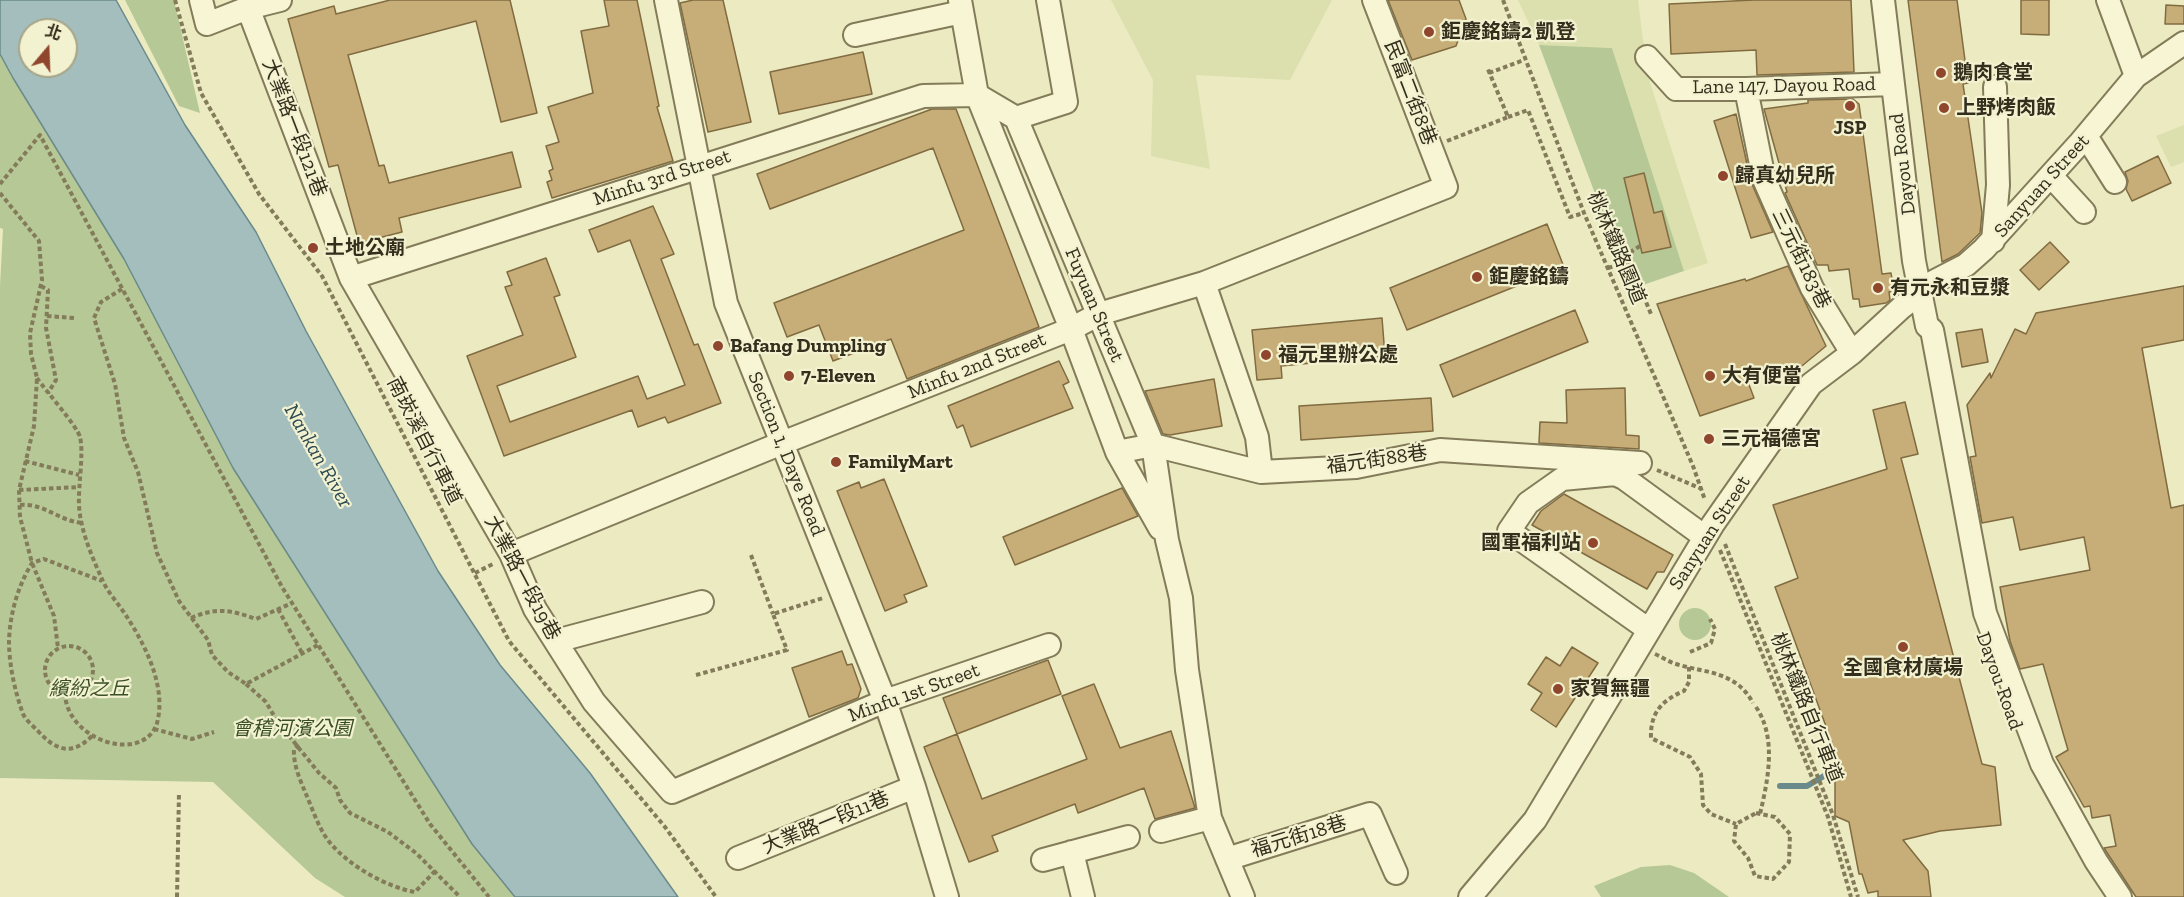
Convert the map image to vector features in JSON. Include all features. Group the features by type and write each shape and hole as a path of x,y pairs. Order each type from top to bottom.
{"street":[{"path":"201,0 207,24 248,8 280,0"},
{"name":"Section 1, Daye Road","path":"666,0 726,303 885,701 947,897"},
{"path":"977,95 1016,118 1066,102 1048,0"},
{"name":"民富二街8巷","path":"1374,0 1446,187"},
{"name":"Dayou Road","path":"1883,0 1920,293 1927,326 1923,331 1989,623 2042,764 2096,861 2120,897"},
{"path":"2108,0 2136,76"},
{"path":"855,35 961,6"},
{"name":"Fuyuan Street","path":"961,6 977,95 1071,329 1117,452 1167,540"},
{"name":"大業路一段121巷","path":"248,8 351,278"},
{"name":"Sanyuan Street","path":"1470,897 1535,820 1811,384 1852,353 1920,293 1966,265 1993,241 2136,76 2184,43"},
{"name":"Lane 147, Dayou Road","path":"1647,57 1676,89 1893,84"},
{"path":"1993,241 1998,185 1995,87"},
{"name":"三元街183巷","path":"1746,89 1764,179 1812,288 1852,353"},
{"name":"Minfu 3rd Street","path":"351,278 923,96 977,95"},
{"name":"Fuyuan Street","path":"1016,118 1152,445 1167,540 1181,598 1188,670 1210,818 1243,897"},
{"path":"2086,136 2115,182"},
{"path":"2051,176 2085,212"},
{"name":"Minfu 2nd Street","path":"511,555 782,443 1071,329 1099,314 1204,283 1446,187"},
{"name":"大業路一段19巷","path":"351,278 511,555 535,609 594,702 672,792 782,746"},
{"path":"1204,283 1257,437 1261,472"},
{"name":"Dayou Road","path":"1947,435 1975,615 2031,769 2106,897"},
{"name":"福元街88巷","path":"1117,452 1152,445 1261,472 1356,467 1440,450 1615,468 1640,463"},
{"path":"1649,640 1509,531 1528,503 1562,479 1615,468 1624,478 1715,538"},
{"path":"556,641 702,602"},
{"name":"Minfu 1st Street","path":"782,746 885,701 1049,645"},
{"name":"大業路一段11巷","path":"738,858 914,787"},
{"name":"福元街18巷","path":"1227,859 1370,814 1396,873"},
{"path":"1161,831 1210,818"},
{"path":"1043,860 1128,837"},
{"path":"1072,852 1083,897"}],"path":[{"name":"南崁溪自行車道","path":"176,0 201,93 259,194 322,276 509,641 665,827 716,897"},
{"name":"桃林鐵路園道","path":"1503,0 1584,213 1702,489 1706,506"},
{"path":"1489,73 1524,60"},
{"path":"1487,67 1508,117"},
{"path":"1431,147 1528,110 1570,217 1584,213"},
{"path":"0,184 40,135 292,603 430,824 489,897"},
{"path":"0,193 39,241 41,286 30,333 31,354 37,378 34,426 19,489 20,505 32,562 54,616 58,648"},
{"path":"1641,246 1632,251 1629,261 1651,314"},
{"path":"1608,268 1629,261"},
{"path":"41,286 48,290 46,328 56,380 48,393"},
{"path":"122,289 101,302 94,318 115,384 124,438 138,472 157,553 179,600 208,640 212,655 228,672 266,702 319,773 336,788 340,800 350,813 388,832 436,870 460,897"},
{"path":"47,316 74,318"},
{"path":"37,378 80,436 79,507 83,523 103,582 128,617 152,663 159,707 154,729 143,739 127,745 109,744 92,736 73,720 66,709 65,694"},
{"path":"25,461 79,475"},
{"path":"1640,463 1702,489"},
{"path":"19,489 79,487"},
{"path":"20,505 35,504 71,522 83,523"},
{"path":"1715,538 1806,756 1811,774 1822,795 1851,897"},
{"path":"696,675 787,650 751,555"},
{"path":"92,736 81,746 63,750 46,740 24,717 14,685 9,641 18,585 32,562 44,559 103,582"},
{"path":"773,614 841,593"},
{"path":"191,618 210,609 239,613 256,619 292,603"},
{"path":"278,609 302,653"},
{"path":"1690,652 1711,643 1715,629 1710,620"},
{"path":"1649,640 1676,664 1721,675 1748,693 1763,720 1768,745 1768,779 1760,814"},
{"path":"246,684 318,645"},
{"path":"74,646 82,649 92,661 93,678 82,691 65,694 57,691 46,678 47,661 58,648 74,646"},
{"path":"1689,667 1689,682 1684,691 1667,698 1655,713 1650,726 1651,738 1690,757 1701,774 1703,805 1711,814 1736,824"},
{"path":"154,729 192,739 214,732"},
{"path":"299,745 294,749 294,755 300,779 317,822 330,843 342,855 368,873 402,890 415,892 436,870"},
{"name":"桃林鐵路自行車道","path":"1806,756 1816,772 1858,897"},
{"path":"1811,774 1816,772"},
{"path":"177,897 179,792"},
{"path":"1756,813 1775,818 1790,834 1789,862 1773,879 1755,876 1748,858 1734,841 1736,824 1756,813"}],"green space":[{"path":"125,0 174,0 200,113 179,106"},
{"path":"1111,0 1332,0 1290,80 1196,75 1210,169 1151,156 1153,80"},
{"path":"1518,0 1638,0 1647,73 1708,263 1684,271 1612,48 1539,45"},
{"path":"1539,45 1612,48 1684,271 1631,289","holes":["1644,173 1654,213 1662,212 1671,246 1643,253 1624,178"]},
{"path":"0,54 124,259 233,468 472,844 515,897 345,897 315,878 213,782 0,778 0,286 3,229 0,228"},
{"path":"2184,125 2184,162 2171,167 2156,136"},
{"path":"1695,608 1707,612 1711,624 1707,636 1695,640 1683,636 1679,624 1683,612"},
{"path":"1670,865 1694,873 1729,897 1601,897 1594,886 1641,867"}],"water":[{"name":"Nankan River","path":"0,0 116,0 185,125 256,232 306,331 438,571 500,665 590,773 678,897 515,897 472,844 233,468 124,259 0,54"}],"building":[{"path":"390,0 510,0 537,113 501,122 476,21 348,55 379,166 384,165 389,183 512,152 521,187 399,218 402,232 359,243 338,165 329,167 288,19 334,6 336,14"},
{"path":"604,0 637,0 659,106 657,107 673,161 552,198 547,182 552,180 549,171 553,169 546,146 559,142 548,107 593,93 581,31 609,26"},
{"path":"693,0 723,0 751,122 708,132 680,3"},
{"name":"鉅慶銘鑄2 凱登","path":"1388,0 1459,0 1466,19 1456,46 1412,60"},
{"path":"1754,0 1851,0 1854,72 1757,75 1756,50 1671,54 1669,4"},
{"path":"1908,0 1957,0 1968,83 1963,84 1982,213 1980,233 1958,254 1942,262"},
{"path":"2021,0 2049,0 2049,35 2021,34"},
{"path":"2166,5 2184,6 2184,24 2165,24"},
{"path":"863,52 872,94 779,114 770,72"},
{"path":"1853,99 1859,104 1882,274 1891,273 1894,291 1889,292 1890,300 1886,303 1860,307 1859,299 1853,299 1849,269 1829,271 1828,265 1817,265 1785,193 1787,192 1764,109 1808,103 1808,100"},
{"path":"932,109 956,109 1039,327 907,379 891,339 833,361 819,325 787,337 774,303 964,230 933,148 770,209 757,174"},
{"path":"1736,114 1751,182 1773,232 1751,238 1714,121"},
{"path":"2158,156 2171,183 2132,201 2126,189 2128,181 2125,172"},
{"path":"1644,173 1654,213 1662,211 1671,247 1642,253 1624,178"},
{"path":"653,206 674,254 661,259 694,345 698,344 721,403 668,423 665,417 638,427 632,410 504,456 467,356 523,335 505,287 512,285 507,272 546,258 560,295 554,297 576,357 497,386 510,422 638,376 647,399 685,385 630,240 598,252 589,230"},
{"name":"鉅慶銘鑄","path":"1547,224 1564,267 1407,330 1390,288"},
{"path":"2050,242 2069,262 2039,290 2020,270"},
{"path":"1788,266 1826,346 1791,375 1742,366 1754,398 1700,416 1657,304 1745,279 1746,281"},
{"path":"2184,286 2184,340 2142,348 2171,508 2184,505 2184,897 2136,897 2104,848 2116,846 2110,815 2092,818 2090,806 2084,807 2056,757 2068,750 2043,664 2020,669 2010,641 2000,587 2090,570 2084,537 2020,550 2013,517 1982,523 1970,457 1976,456 1967,405 1990,373 1991,378 2015,329 2026,334 2036,313"},
{"name":"鉅慶銘鑄","path":"1575,310 1588,342 1453,397 1440,365"},
{"path":"1382,318 1385,356 1281,366 1282,378 1257,380 1252,330"},
{"path":"1982,329 1988,362 1962,367 1956,333"},
{"path":"1059,361 1069,382 1063,385 1073,408 971,447 963,425 957,428 948,406"},
{"path":"1214,379 1222,426 1170,435 1163,434 1145,391"},
{"path":"1625,388 1626,435 1639,436 1639,449 1539,443 1540,422 1567,423 1566,390"},
{"path":"1431,398 1433,431 1301,440 1299,406"},
{"path":"1905,402 1918,454 1901,458 1982,764 1995,767 2001,825 1940,831 1903,840 1928,871 1931,897 1878,897 1878,891 1868,893 1862,874 1859,874 1849,822 1835,816 1835,751 1775,587 1798,578 1773,505 1887,469 1873,410"},
{"path":"884,479 927,586 904,595 907,602 885,611 837,491 859,482 861,488"},
{"path":"1122,488 1138,516 1015,565 1003,537"},
{"path":"1564,494 1673,555 1664,572 1657,572 1647,589 1532,525 1541,511"},
{"name":"家賀無疆","path":"1572,647 1598,663 1556,727 1531,710 1542,693 1528,684 1546,657 1560,666"},
{"path":"842,651 847,665 852,664 861,689 858,698 809,717 792,668"},
{"path":"1048,660 1061,694 957,734 943,698"},
{"path":"1094,684 1120,748 1171,731 1195,808 1155,819 1144,788 1078,813 1075,804 992,836 998,851 969,862 924,747 957,734 982,799 1087,759 1062,696"}],"waterway":[{"path":"1780,786 1807,786 1829,773"}],"place":[{"name":"鉅慶銘鑄2 凱登","path":"1429,32"},
{"name":"鵝肉食堂","path":"1941,73"},
{"name":"JSP","path":"1850,106"},
{"name":"上野烤肉飯","path":"1944,108"},
{"name":"歸真幼兒所","path":"1723,176"},
{"name":"土地公廟","path":"313,248"},
{"name":"鉅慶銘鑄","path":"1477,277"},
{"name":"有元永和豆漿","path":"1878,288"},
{"name":"Bafang Dumpling","path":"718,346"},
{"name":"福元里辦公處","path":"1266,355"},
{"name":"7-Eleven","path":"789,376"},
{"name":"大有便當","path":"1710,376"},
{"name":"三元福德宮","path":"1709,439"},
{"name":"FamilyMart","path":"836,462"},
{"name":"國軍福利站","path":"1593,543"},
{"name":"全國食材廣場","path":"1903,647"},
{"name":"家賀無疆","path":"1558,689"}],"park label":[{"name":"繽紛之丘","path":"89,689"},
{"name":"會稽河濱公園","path":"292,729"}]}
